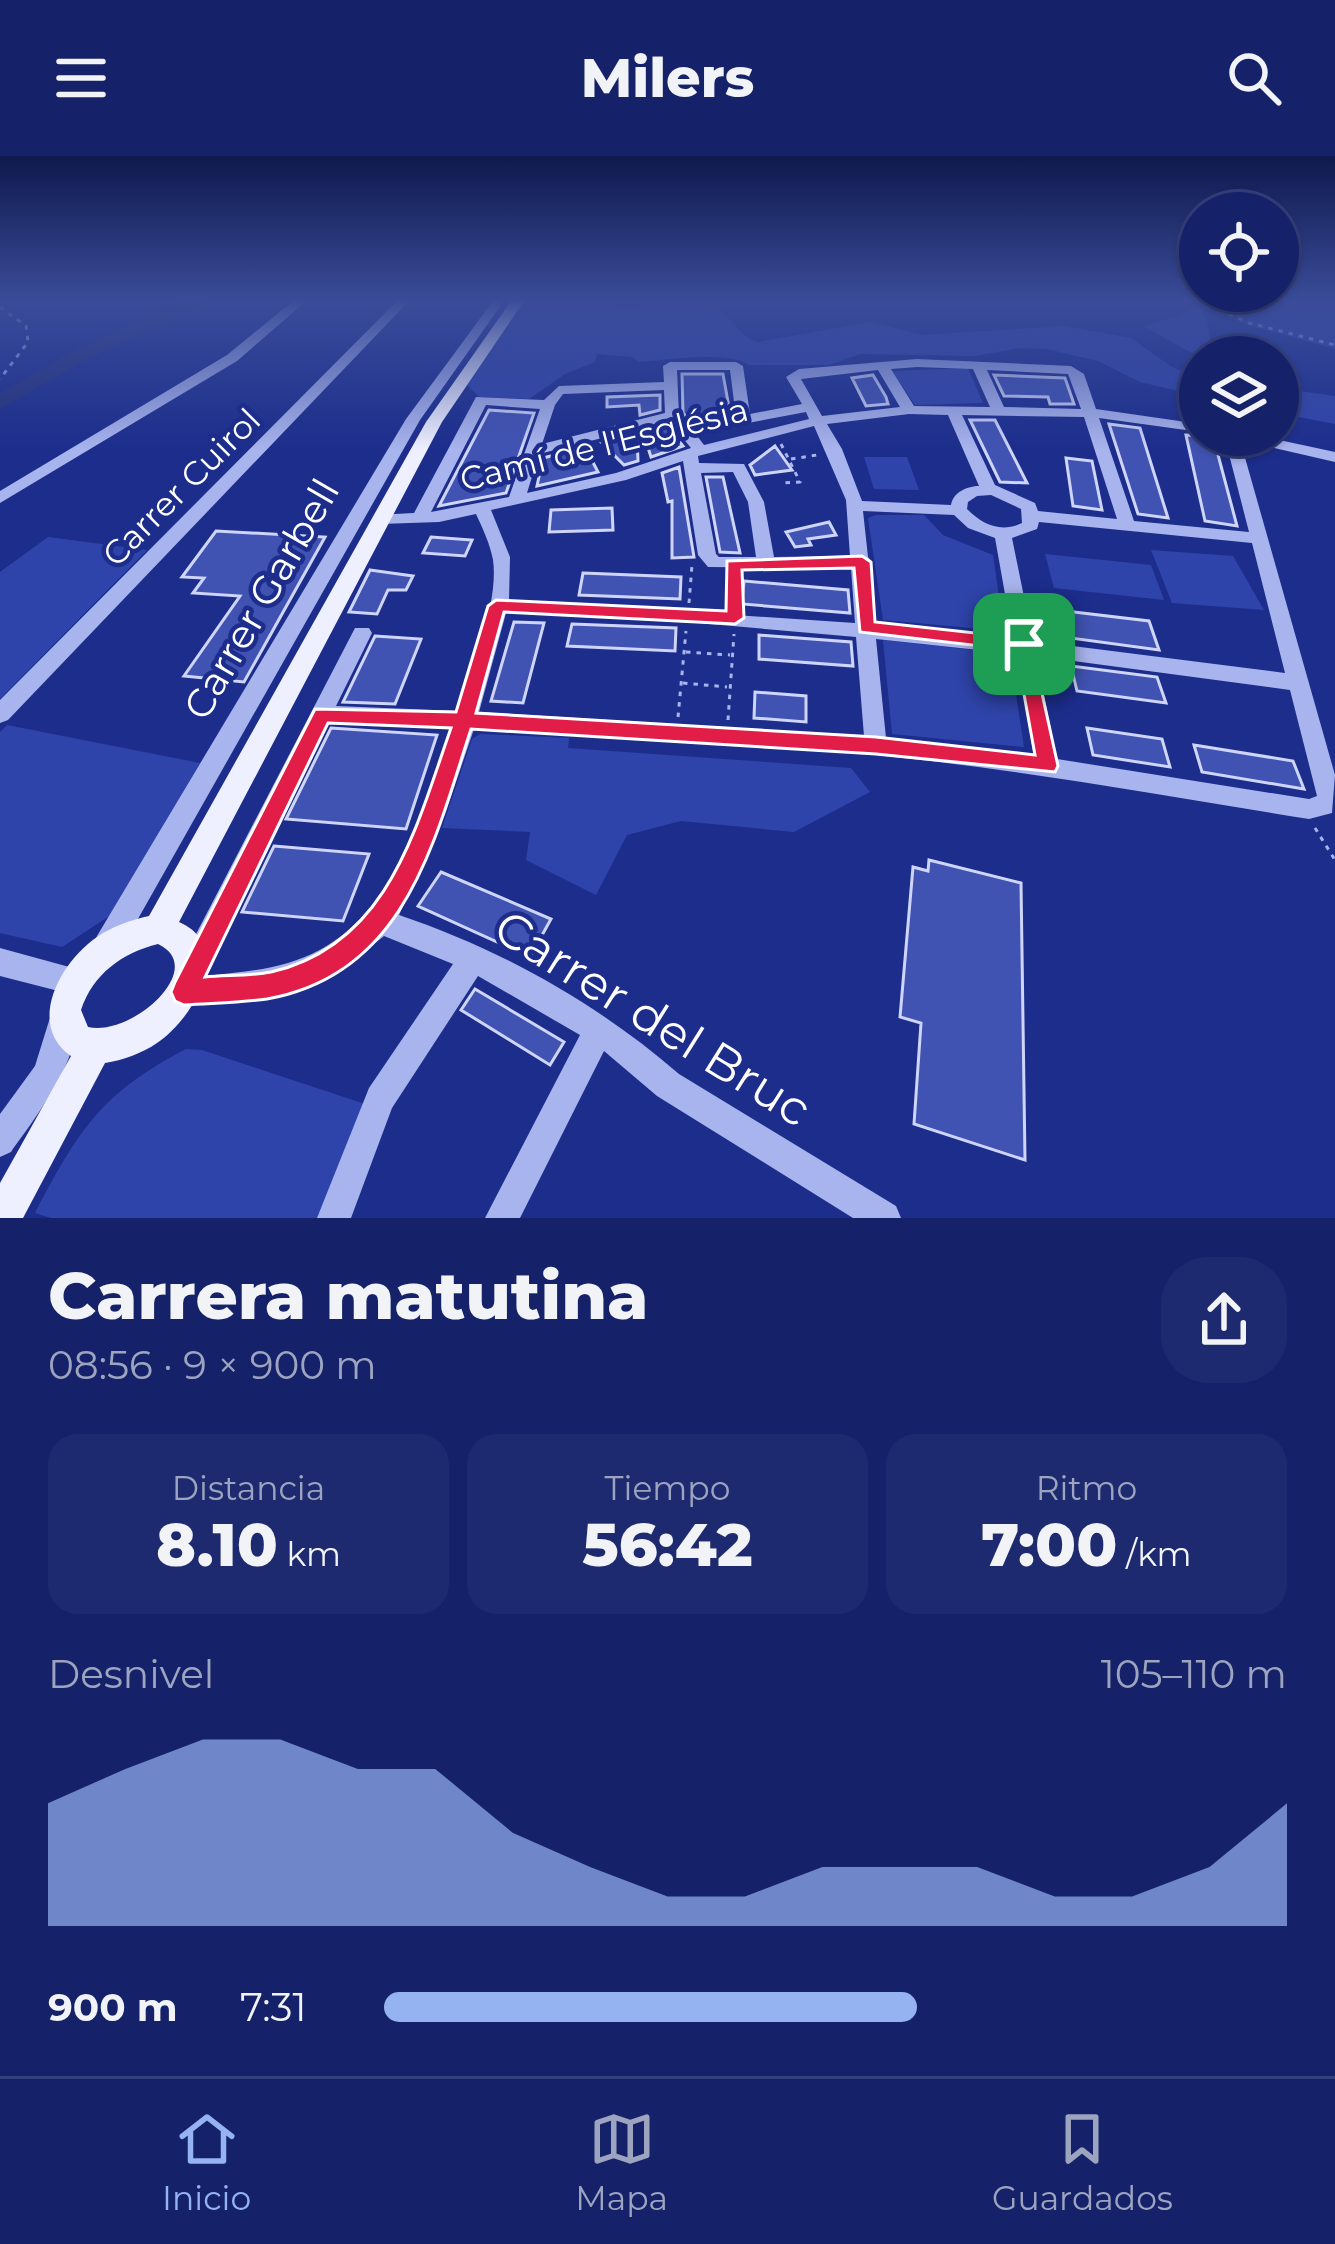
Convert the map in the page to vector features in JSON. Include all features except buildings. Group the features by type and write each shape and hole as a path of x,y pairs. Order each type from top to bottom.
{"main road":[{"path":"159,929 434,422 484,351"},
{"path":"159,929 186,942 187,982 145,1033 111,1046 78,1041 68,1029 70,997 107,946 134,933 159,929"},
{"path":"2,1218 95,1047"}],"street":[{"path":"0,498 241,351"},
{"name":"Carrer Cuirol","path":"0,713 356,351"},
{"name":"Carrer Garbell","path":"107,946 413,419 463,351"},
{"path":"977,364 998,409"},
{"path":"882,365 909,410"},
{"path":"876,746 855,506 817,420 792,382 797,374 882,365 1071,370 1093,413 1127,525"},
{"path":"744,419 736,367 670,366 672,416 695,457 707,556 714,563 733,565 862,562"},
{"path":"517,497 548,405 559,390 671,386"},
{"path":"420,518 481,400 548,405"},
{"path":"952,409 988,490"},
{"name":"Camí de l'Església","path":"381,519 420,518 620,478 817,420 909,410 998,409 1093,413 1179,425"},
{"path":"533,451 672,416"},
{"path":"683,431 744,419 817,420"},
{"path":"1299,449 1335,457"},
{"path":"322,714 677,730 876,746 1047,766 1317,808 1329,796 1239,456"},
{"path":"695,457 738,466 756,502 766,565"},
{"path":"855,506 959,510 971,523 1003,534 1021,532 1031,525 1033,516 1022,500 988,490 966,494 959,510"},
{"path":"362,633 187,982 270,985 323,966 381,922 415,864 464,720 496,606 503,574 499,544 481,506"},
{"path":"1033,516 1258,538"},
{"path":"1003,534 1047,766"},
{"path":"496,606 866,628 1024,644 1297,683"},
{"name":"Carrer del Bruc","path":"381,922 473,957 645,1062 668,1085 869,1215"},
{"path":"334,1218 380,1099 473,957"},
{"path":"0,962 70,997 48,1074 0,1141"},
{"path":"502,1218 597,1033"}],"path":[{"path":"0,379 22,351"},
{"path":"790,459 819,455 813,440 817,420"},
{"path":"775,432 800,482 783,483"},
{"path":"677,730 692,559 707,556"},
{"path":"728,734 733,565"},
{"path":"684,651 733,655"},
{"path":"681,683 730,687"},
{"path":"1317,808 1318,837 1335,860"}],"shaded area":[{"path":"483,351 1006,351 976,356 860,354 830,365 749,365 712,357 639,362 632,357 597,354 595,362 565,374 529,399 479,397 462,380"},
{"path":"1054,351 1149,351 1179,370 1179,391 1140,382 1098,361"},
{"path":"968,368 983,403 915,405 892,371"},
{"path":"1299,391 1335,396 1335,424 1299,417"},
{"path":"864,457 907,457 919,490 874,489"},
{"path":"924,515 943,535 993,555 1004,631 883,620 868,518"},
{"path":"48,537 147,550 0,699 0,572"},
{"path":"1151,550 1233,556 1264,610 1172,603"},
{"path":"1045,554 1151,565 1164,600 1054,588"},
{"path":"883,640 1001,653 1012,668 1024,747 892,734"},
{"path":"7,725 200,763 111,915 62,947 0,933 0,732"},
{"path":"480,734 569,738 568,748 851,768 870,792 794,832 681,821 627,835 596,895 526,860 530,832 442,828 472,739"},
{"path":"186,1049 202,1050 368,1105 320,1218 51,1218 35,1213 95,1117 133,1082"}],"waterway":[{"path":"0,402 91,351"}],"route":[{"path":"1024,644 866,628 862,562 733,565 735,618 496,606 464,720 322,714 184,992 270,985 323,966 381,922 415,864 464,720 876,746 1047,766 1024,644"}]}
